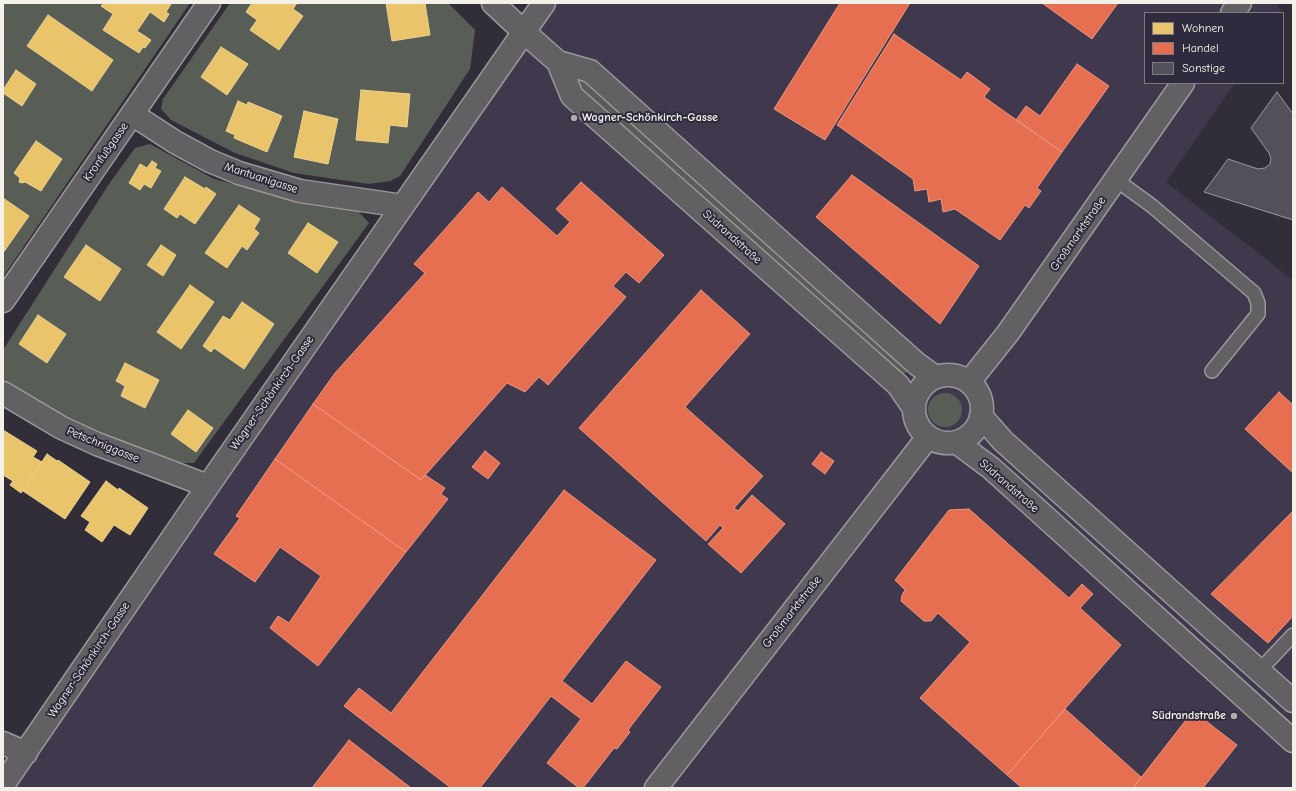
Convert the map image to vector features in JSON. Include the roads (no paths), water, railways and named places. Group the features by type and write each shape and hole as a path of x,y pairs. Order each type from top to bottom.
{"street":[{"name":"Kronfußgasse","path":"3,301 209,3"},
{"name":"Südrandstraße","path":"494,3 558,62 590,71 917,364 935,377"},
{"name":"Wagner-Schönkirch-Gasse","path":"3,785 208,486 544,3"},
{"path":"1233,12 1240,3"},
{"name":"Südrandstraße","path":"558,62 572,96 898,385 913,408 917,425 928,437"},
{"name":"Großmarktstraße","path":"969,382 1008,333 1182,84"},
{"name":"Mantuanigasse","path":"132,114 175,142 210,161 239,173 300,191 403,206"},
{"path":"913,408 920,388 927,381 935,377 953,375 969,382 976,390 982,407 978,425 973,433 965,439 956,442 942,442 928,437"},
{"name":"Petschniggasse","path":"3,393 62,428 97,444 208,486"},
{"path":"981,416 1003,441 1293,701"},
{"name":"Großmarktstraße","path":"656,788 928,437"},
{"name":"Südrandstraße","path":"956,442 991,468 1293,741"},
{"path":"3,743 26,753"}],"lane":[{"path":"1116,179 1152,206 1254,293 1258,303 1258,314 1212,371"},
{"path":"1259,671 1293,635"}],"place":[{"name":"Wagner-Schönkirch-Gasse","path":"574,118"},
{"name":"Südrandstraße","path":"1234,716"}]}
